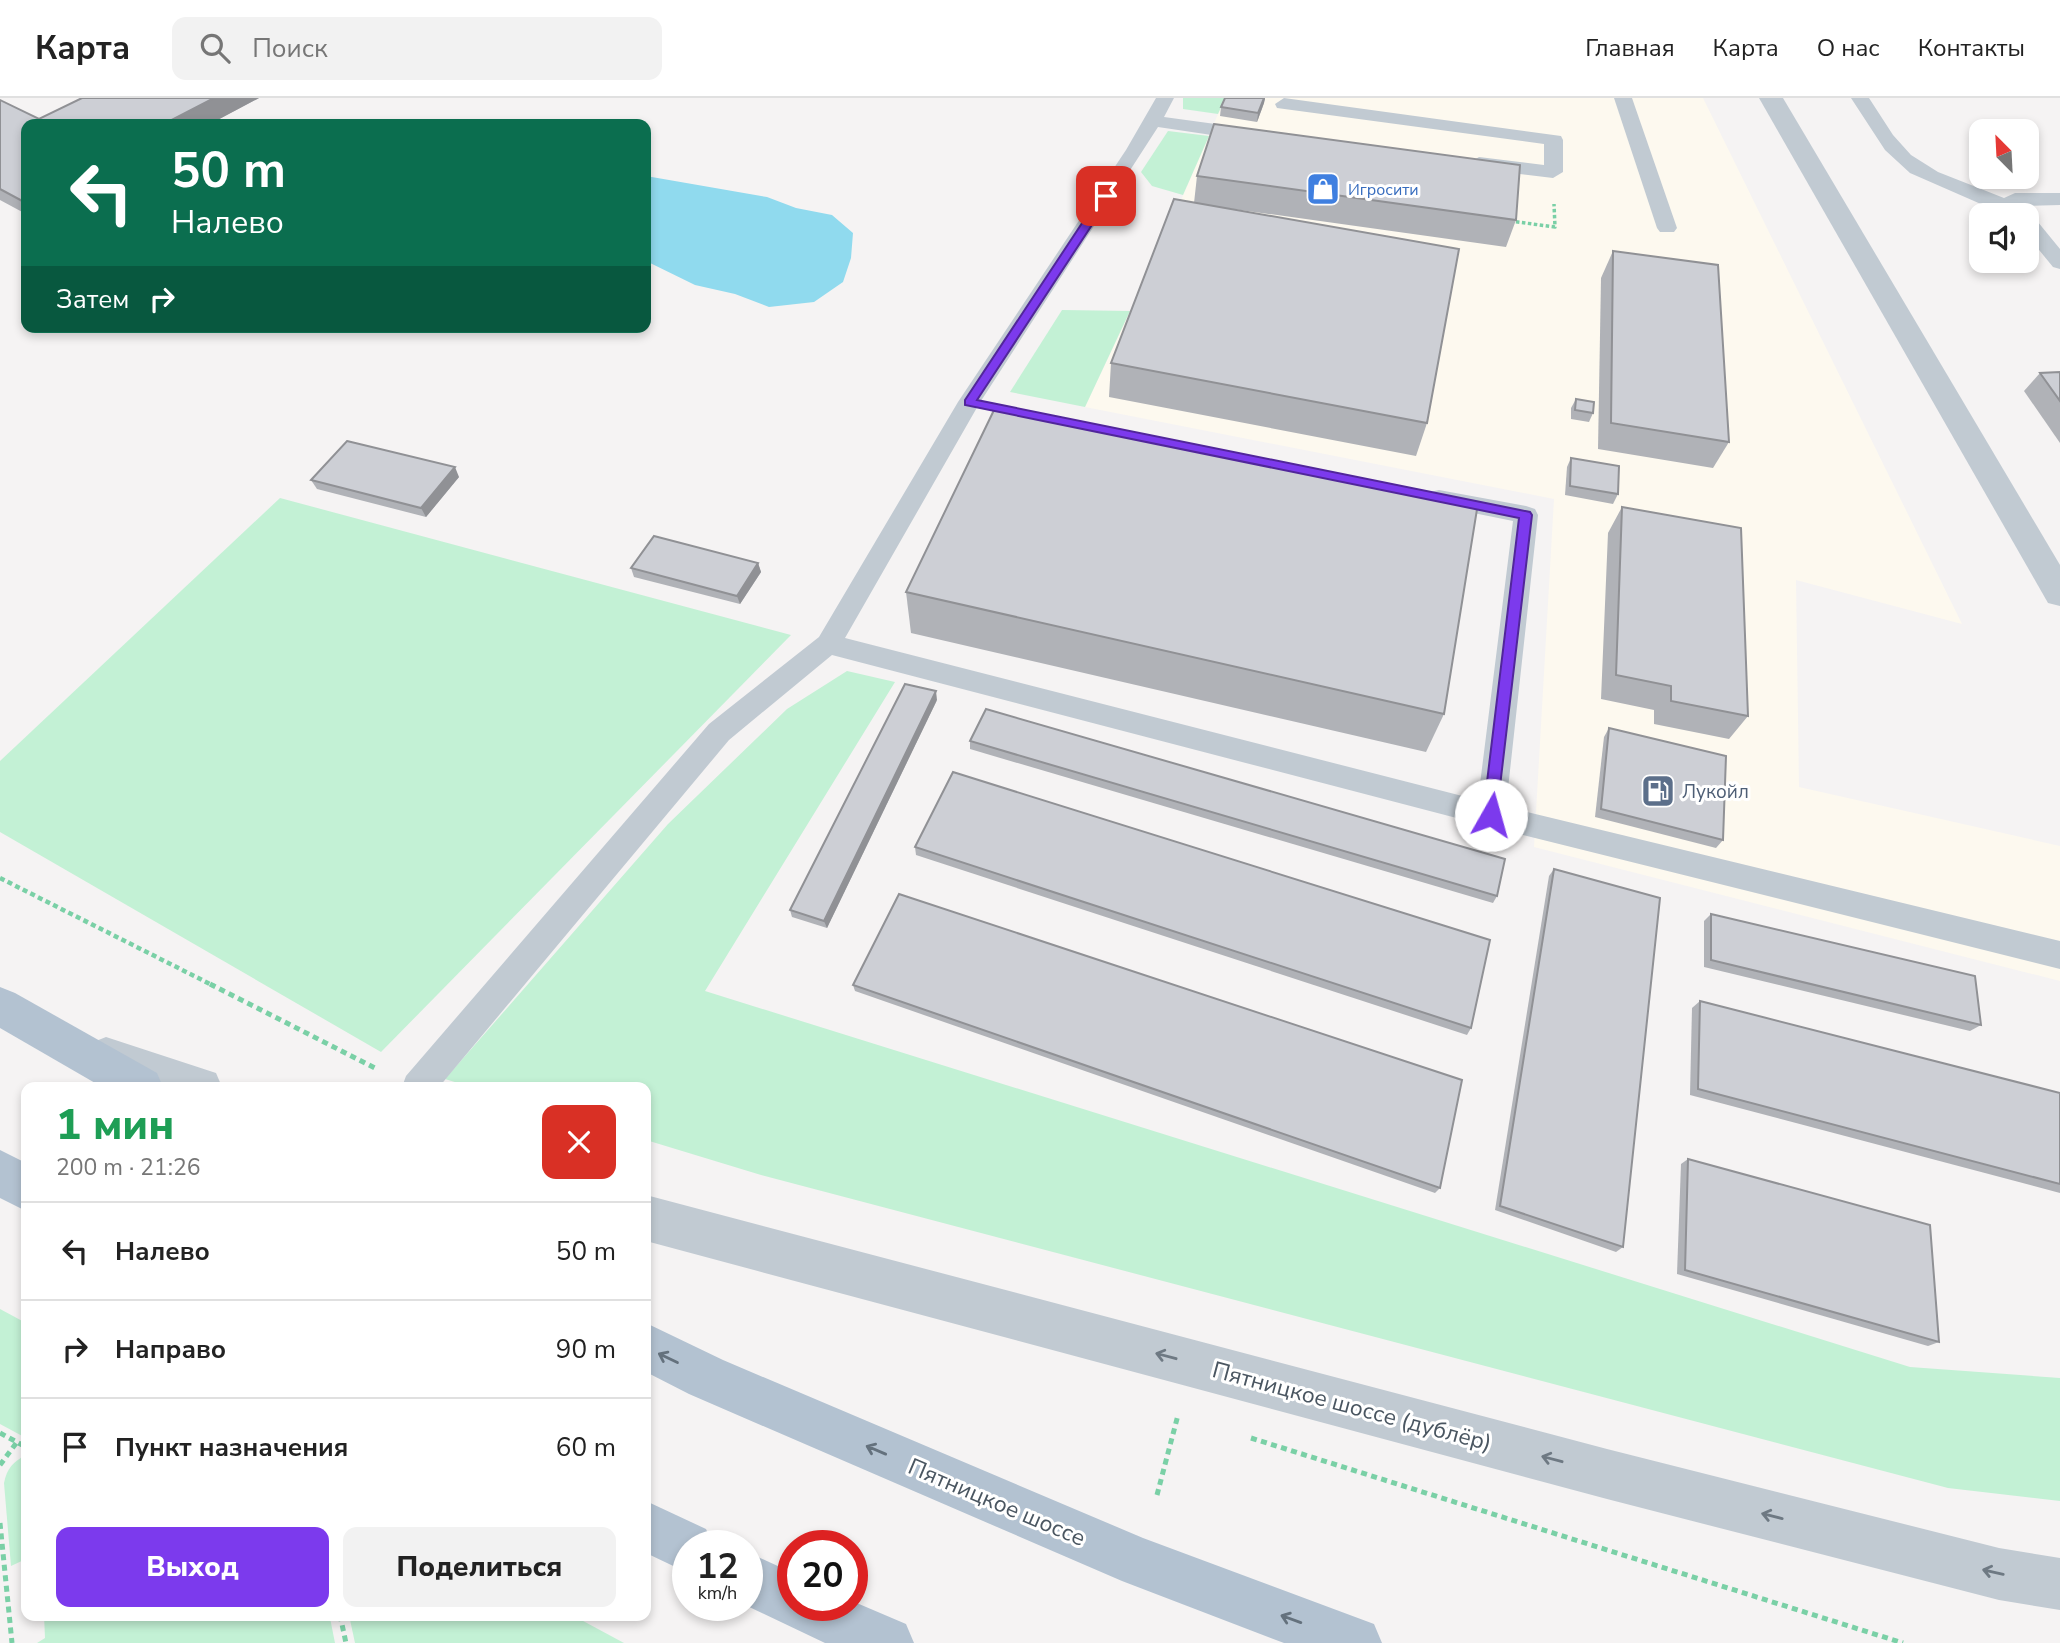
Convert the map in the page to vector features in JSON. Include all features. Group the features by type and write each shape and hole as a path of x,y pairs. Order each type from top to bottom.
{"main road":[{"path":"0,1006 133,1082"},
{"path":"0,1172 21,1186"},
{"name":"Пятницкое шоссе","path":"651,1350 706,1377 1140,1563 1355,1643"},
{"path":"651,1528 672,1539"},
{"path":"836,1621 887,1643"}],"street":[{"path":"1771,98 2060,594"},
{"path":"69,1045 185,1082"},
{"name":"Пятницкое шоссе (дублёр)","path":"651,1219 1621,1477 2000,1574 2060,1584"}],"lane":[{"path":"422,1082 719,732 828,643 969,402 1136,150 1165,98"},
{"path":"1623,98 1667,228"},
{"path":"1860,98 1903,159 1933,176 1995,203"},
{"path":"1284,104 1554,140 1553,173 1459,161"},
{"path":"1152,121 1270,137"},
{"path":"2014,203 2015,200 2060,199"},
{"path":"2039,236 2060,263"},
{"path":"969,402 996,408"},
{"path":"1417,493 1526,515 1491,815"},
{"path":"828,643 1491,815 2060,955"}],"path":[{"path":"1509,220 1541,225"},
{"path":"0,878 388,1074"},
{"path":"1157,1495 1178,1415"},
{"path":"0,1433 21,1444"},
{"path":"0,1465 16,1442"},
{"path":"0,1523 12,1643"},
{"path":"341,1621 345,1643"}],"shaded area":[{"path":"1225,98 1703,98 1962,624 1796,580 1799,787 2060,846 2060,981 1534,847 1554,499 1085,407 1166,235"}],"green space":[{"path":"1183,98 1225,98 1218,114 1183,109"},
{"path":"1168,131 1209,136 1183,195 1152,186 1141,172"},
{"path":"1062,310 1130,311 1085,407 1010,392"},
{"path":"280,498 791,635 381,1052 0,832 0,761"},
{"path":"847,671 895,682 705,991 1910,1367 2060,1378 2060,1501 1948,1488 761,1175 651,1142 651,1082 455,1082 445,1079 668,824 787,709"},
{"path":"0,1309 21,1320 21,1435 0,1424"},
{"path":"21,1458 21,1561 11,1566 4,1483 11,1466"},
{"path":"44,1621 331,1621 335,1643 37,1643 45,1638"},
{"path":"350,1621 583,1621 624,1643 355,1643"}],"water":[{"path":"651,177 767,197 796,208 832,215 853,233 851,258 843,282 814,302 769,307 735,294 695,285 651,263"}],"building":[{"path":"82,98 214,98 174,119 39,119"},
{"path":"1225,98 1264,98 1258,113 1221,107"},
{"path":"0,100 39,119 21,119 21,200 0,189"},
{"path":"1214,124 1520,165 1516,220 1197,176"},
{"path":"1174,199 1459,249 1427,423 1111,363"},
{"path":"1613,251 1718,265 1729,442 1611,423"},
{"path":"2060,372 2060,401 2040,373"},
{"path":"1576,399 1594,402 1593,413 1575,410"},
{"path":"996,406 1478,503 1444,714 906,592"},
{"path":"347,441 455,467 421,508 311,480"},
{"path":"1571,458 1619,466 1618,494 1570,486"},
{"path":"1622,507 1741,528 1748,716 1671,701 1671,686 1616,675"},
{"path":"654,536 758,563 737,596 631,568"},
{"path":"905,684 936,691 824,921 790,910"},
{"path":"986,709 1505,859 1497,896 970,741"},
{"name":"Лукойл","path":"1609,728 1726,756 1723,840 1601,809"},
{"path":"953,772 1490,940 1471,1028 915,847"},
{"path":"1554,869 1660,898 1623,1247 1500,1206"},
{"path":"899,894 1462,1080 1440,1188 853,985"},
{"path":"1711,914 1975,976 1981,1025 1711,960"},
{"path":"1700,1001 2060,1093 2060,1184 1698,1089"},
{"path":"1688,1159 1930,1225 1939,1342 1685,1270"}],"place":[{"name":"Игросити","path":"1323,189"},
{"name":"Лукойл","path":"1658,791"}],"route":[{"path":"1106,196 969,402 1526,515 1491,815"}]}
